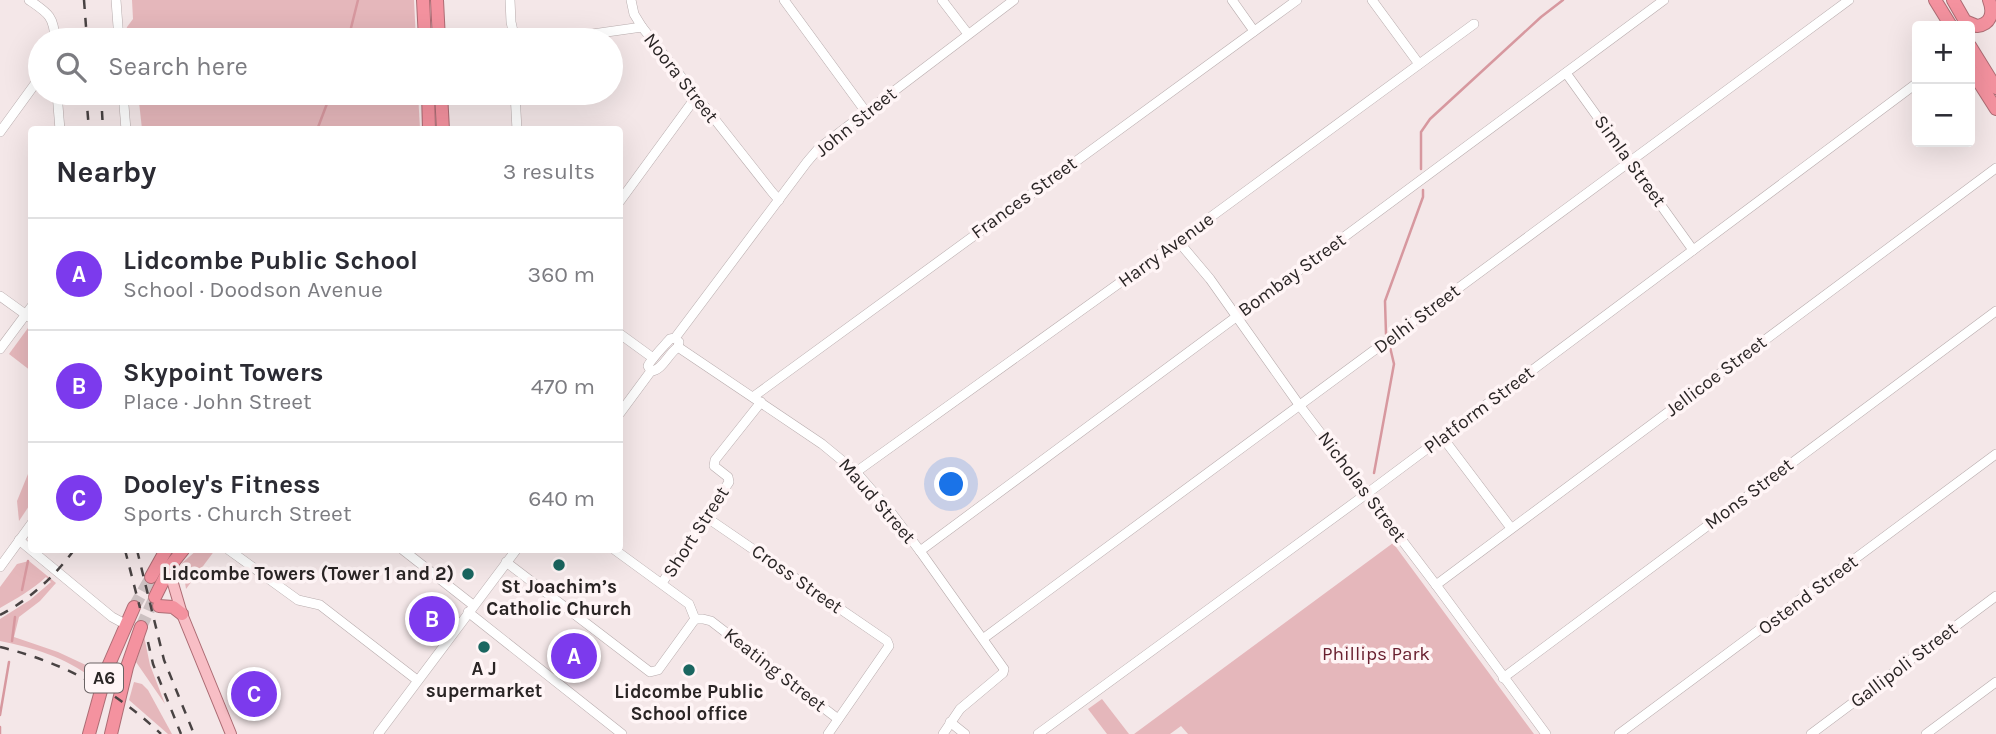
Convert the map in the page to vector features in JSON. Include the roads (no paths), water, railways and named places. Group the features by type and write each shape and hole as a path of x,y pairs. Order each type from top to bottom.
{"highway":[{"path":"423,0 424,28"},
{"path":"437,0 438,28"},
{"path":"1935,0 1948,21"},
{"path":"1953,0 1965,21 1977,26 1991,18 1990,0"},
{"path":"1975,54 1996,88"},
{"path":"1975,76 1996,109"},
{"path":"428,105 429,126"},
{"path":"442,105 443,126"},
{"path":"151,577 163,553"},
{"path":"166,553 169,569"},
{"path":"181,553 169,569 157,601 182,614"},
{"name":"A6","path":"89,734 107,669 134,607"},
{"name":"A6","path":"111,734 127,667 141,627"}],"main road":[{"path":"169,569 182,614 231,734"}],"street":[{"path":"29,0 51,17 54,28"},
{"path":"116,0 118,28"},
{"path":"510,0 513,28"},
{"path":"631,0 634,14 642,27"},
{"path":"784,0 866,111"},
{"path":"942,0 968,34"},
{"name":"John Street","path":"677,343 779,200 820,148 1014,0"},
{"path":"1232,0 1254,31"},
{"name":"Frances Street","path":"730,480 713,465 757,400 1297,0"},
{"path":"1373,0 1419,64"},
{"name":"Bombay Street","path":"920,551 1664,0"},
{"name":"Delhi Street","path":"984,638 1849,0"},
{"name":"Harry Avenue","path":"856,472 1178,241 1474,23"},
{"name":"Noora Street","path":"623,30 642,27 779,200"},
{"name":"Simla Street","path":"1566,73 1693,250"},
{"name":"Platform Street","path":"1038,734 1443,438 1916,84"},
{"path":"0,132 28,94"},
{"path":"623,197 696,97"},
{"path":"58,105 60,126"},
{"path":"124,105 126,126"},
{"path":"516,105 517,126"},
{"name":"Jellicoe Street","path":"1436,585 1996,168"},
{"name":"Nicholas Street","path":"1178,241 1210,279 1300,406 1546,734"},
{"path":"0,296 28,316 0,349"},
{"name":"Mons Street","path":"1503,678 1996,311"},
{"path":"623,336 653,358"},
{"path":"670,339 677,343 657,371 651,371 649,366 653,358 670,339"},
{"name":"Maud Street","path":"677,343 835,453 856,472 890,511 984,638 1004,668 1001,676 960,709 950,722"},
{"path":"623,409 651,371"},
{"path":"1443,438 1511,528"},
{"name":"Ostend Street","path":"1619,734 1996,454"},
{"name":"Short Street","path":"662,583 730,480"},
{"name":"Cross Street","path":"706,517 887,641 889,646 838,719"},
{"path":"0,567 28,528"},
{"path":"19,540 28,547"},
{"path":"35,553 112,617 125,624"},
{"path":"233,553 298,600 320,605 417,680"},
{"path":"406,553 622,734"},
{"path":"378,734 514,553"},
{"name":"Keating Street","path":"619,553 689,604 695,619 711,621 838,719"},
{"path":"506,562 650,671 658,670 695,619"},
{"name":"Gallipoli Street","path":"1811,734 1996,596"},
{"path":"1926,734 1996,682"},
{"path":"828,734 838,719"},
{"path":"943,734 950,722 965,734"}],"waterway":[{"path":"351,28 358,0"},
{"path":"1421,169 1421,132 1430,119 1563,0"},
{"path":"319,126 326,105"},
{"path":"1386,334 1385,301 1423,197 1423,190"},
{"path":"1374,473 1394,364 1390,347"},
{"path":"22,590 28,561"},
{"path":"12,641 15,617"},
{"path":"0,715 9,662"},
{"path":"0,727 0,734"}],"tunnel":[{"path":"134,607 151,577"},
{"path":"141,627 155,597"}],"railway":[{"path":"84,0 86,28"},
{"path":"87,105 89,126"},
{"path":"102,105 103,126"},
{"path":"0,615 41,587 71,553"},
{"path":"126,553 140,608"},
{"path":"138,553 164,660 194,734"},
{"path":"148,642 153,664 181,734"},
{"path":"0,647 45,661 86,680 125,704 161,734"}],"place":[{"name":"St Joachim’s Catholic Church","path":"559,565"},
{"name":"Lidcombe Towers (Tower 1 and 2)","path":"468,574"},
{"name":"Skypoint Towers","path":"432,619"},
{"name":"A J supermarket","path":"484,647"},
{"name":"Lidcombe Public School","path":"574,656"},
{"name":"Lidcombe Public School office","path":"689,670"},
{"name":"Dooley's Fitness","path":"254,694"}],"park label":[{"name":"Phillips Park","path":"1376,654"}]}
